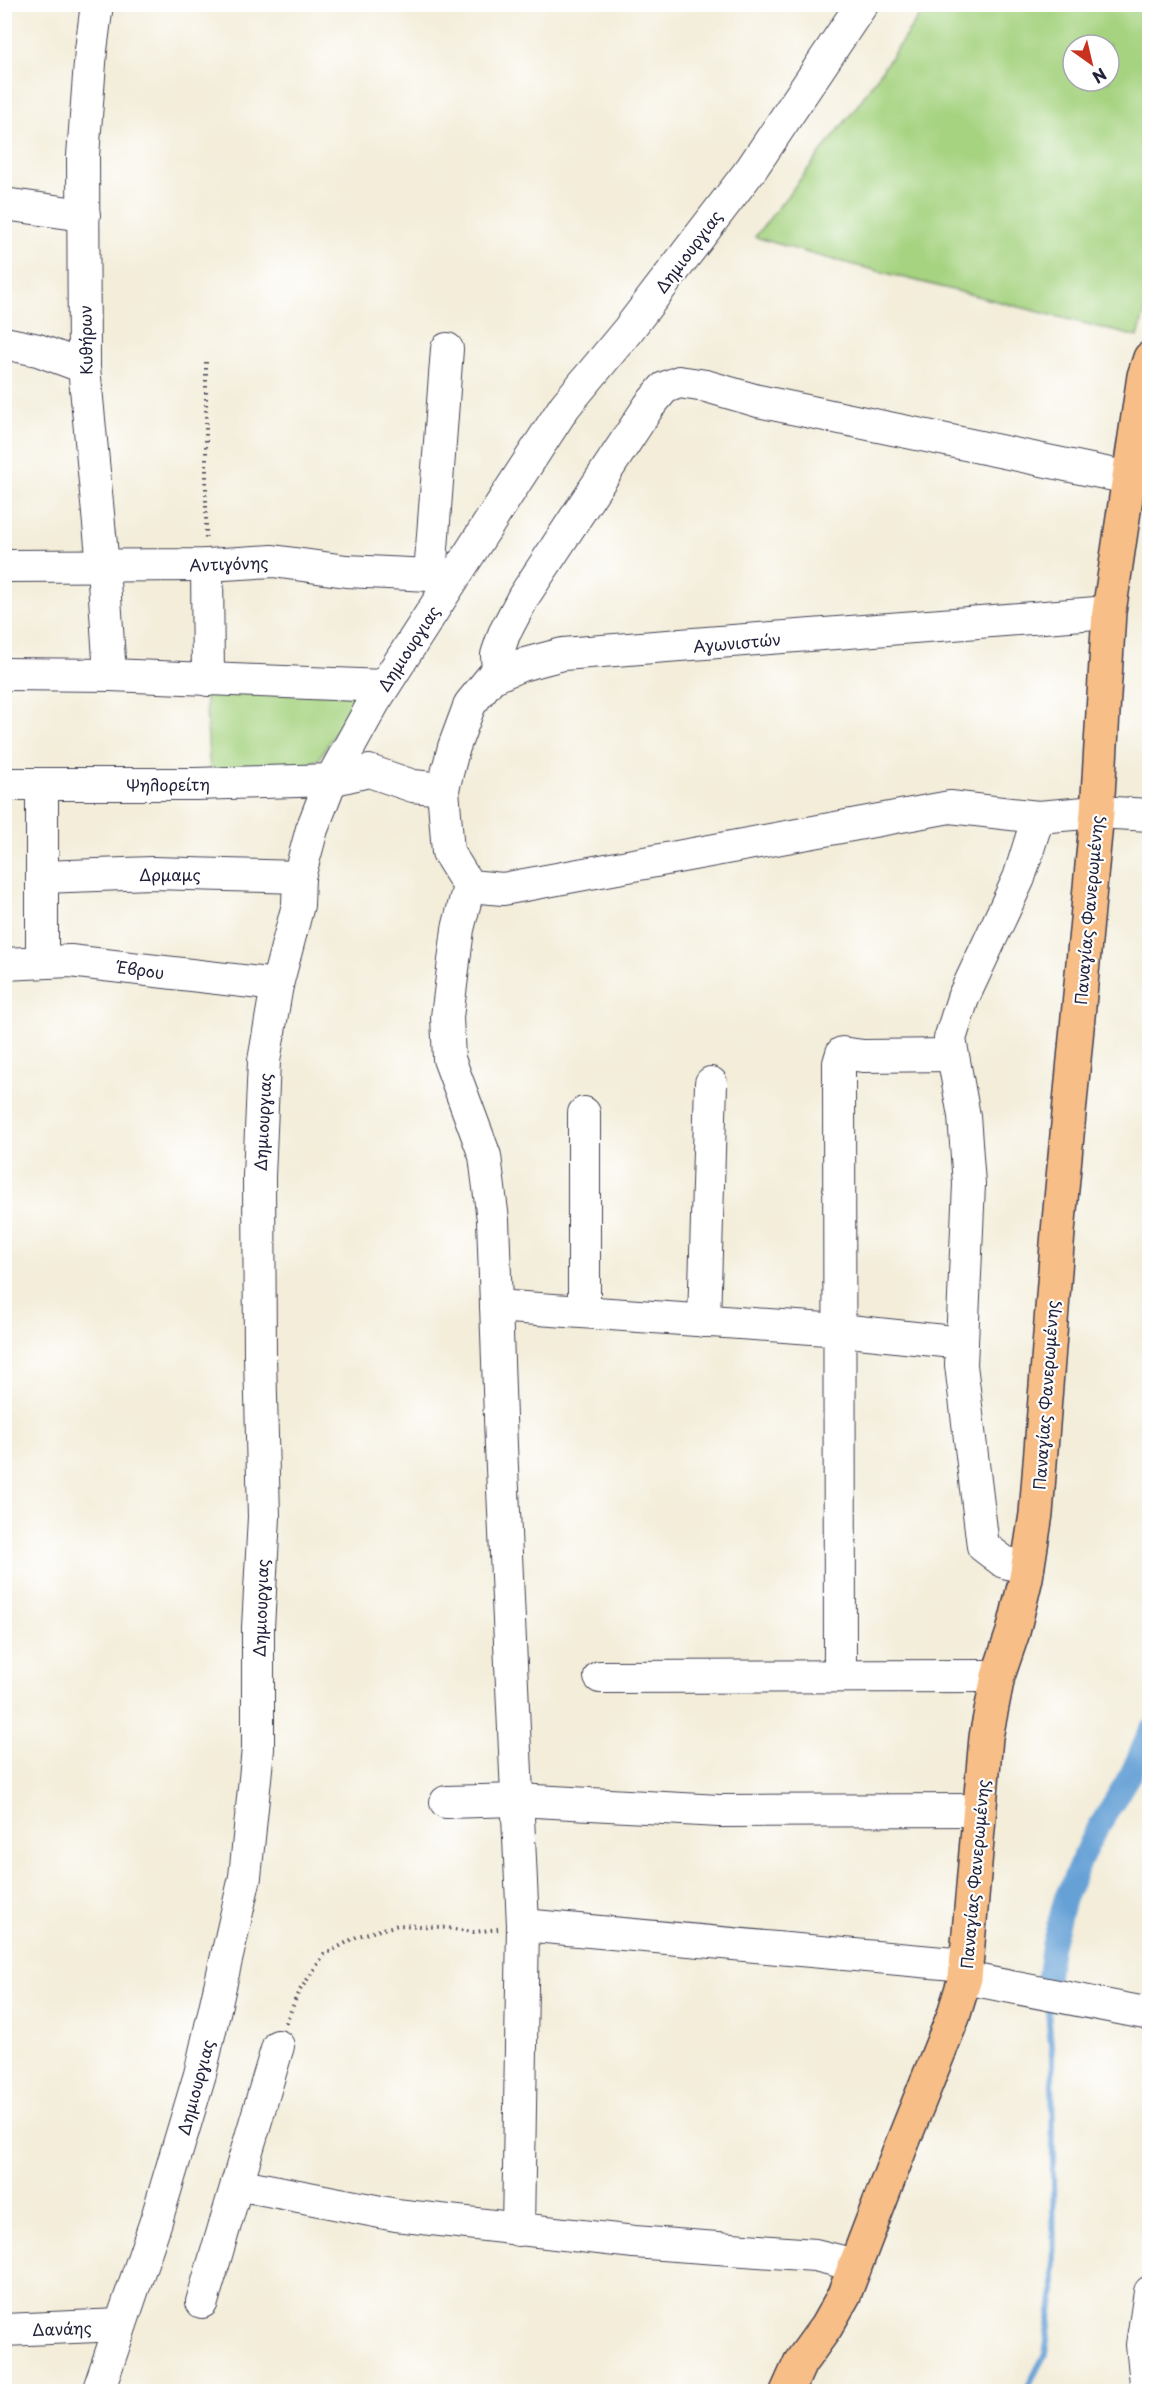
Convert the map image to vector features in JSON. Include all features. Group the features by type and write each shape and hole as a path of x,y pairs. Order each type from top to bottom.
{"main road":[{"name":"Παναγίας Φανερωμένης","path":"787,2391 800,2363 840,2303 855,2268 953,2017 965,1971 986,1737 998,1676 1013,1632 1028,1568 1036,1514 1056,1254 1097,812 1109,612 1144,376 1149,358"}],"street":[{"name":"Κυθήρων","path":"98,4 91,50 83,156 84,367 103,566 110,675"},
{"name":"Δημιουργιας","path":"98,2391 156,2221 200,2074 245,1877 258,1749 258,1628 264,1517 259,1176 264,1061 277,985 298,905 299,877 312,829 331,780 441,578 566,406 628,330 752,168 862,4"},
{"path":"4,204 84,214"},
{"path":"4,343 38,350 84,367"},
{"path":"441,578 447,350"},
{"path":"498,675 497,655 504,634 524,596 649,406 664,388 679,382 706,386 758,401 904,433 1129,478"},
{"name":"Αντιγόνης","path":"4,566 103,566 273,561 346,571 441,578"},
{"path":"207,564 208,680"},
{"name":"Αγωνιστών","path":"469,886 448,852 443,789 454,747 470,704 491,678 521,665 563,654 1109,612"},
{"path":"4,674 110,675 384,686"},
{"name":"Ψηλορείτη","path":"4,784 195,784 331,780 369,771 413,786 443,789"},
{"path":"42,785 42,962"},
{"path":"518,2230 523,1925 493,1220 484,1155 449,1059 447,1017 458,929 469,886 503,889 950,807 1038,817 1097,812 1149,815"},
{"path":"1028,1568 1004,1562 983,1546 961,1365 969,1184 964,1116 950,1040 963,998 1019,878 1038,817"},
{"name":"Δρμαμς","path":"42,877 152,873 299,877"},
{"name":"Έβρου","path":"4,964 70,961 277,985"},
{"path":"840,1676 839,1063 842,1053 863,1056 952,1055"},
{"path":"704,1321 711,1083"},
{"path":"584,1113 584,1312"},
{"path":"496,1306 840,1330 962,1343"},
{"path":"600,1677 998,1676"},
{"path":"446,1802 517,1800 719,1811 979,1810"},
{"path":"523,1925 965,1971 1149,2014"},
{"path":"202,2302 278,2046"},
{"path":"237,2184 396,2215 634,2242 815,2255 855,2268"},
{"path":"1148,2391 1142,2345 1149,2292"},
{"name":"Δανάης","path":"4,2330 120,2325"}],"path":[{"path":"206,362 207,564"},
{"path":"278,2046 298,1993 324,1955 358,1936 398,1925 440,1927 474,1932 523,1925"}],"green space":[{"path":"927,5 1149,5 1150,291 1138,337 815,255 755,237 855,109"},
{"path":"205,690 359,694 319,759 299,770 210,773"}],"waterway":[{"path":"1047,1983 1052,1946 1065,1898 1089,1843 1131,1773 1150,1730"},
{"path":"1025,2392 1045,2354 1054,2291 1052,2056 1048,2011"}]}
